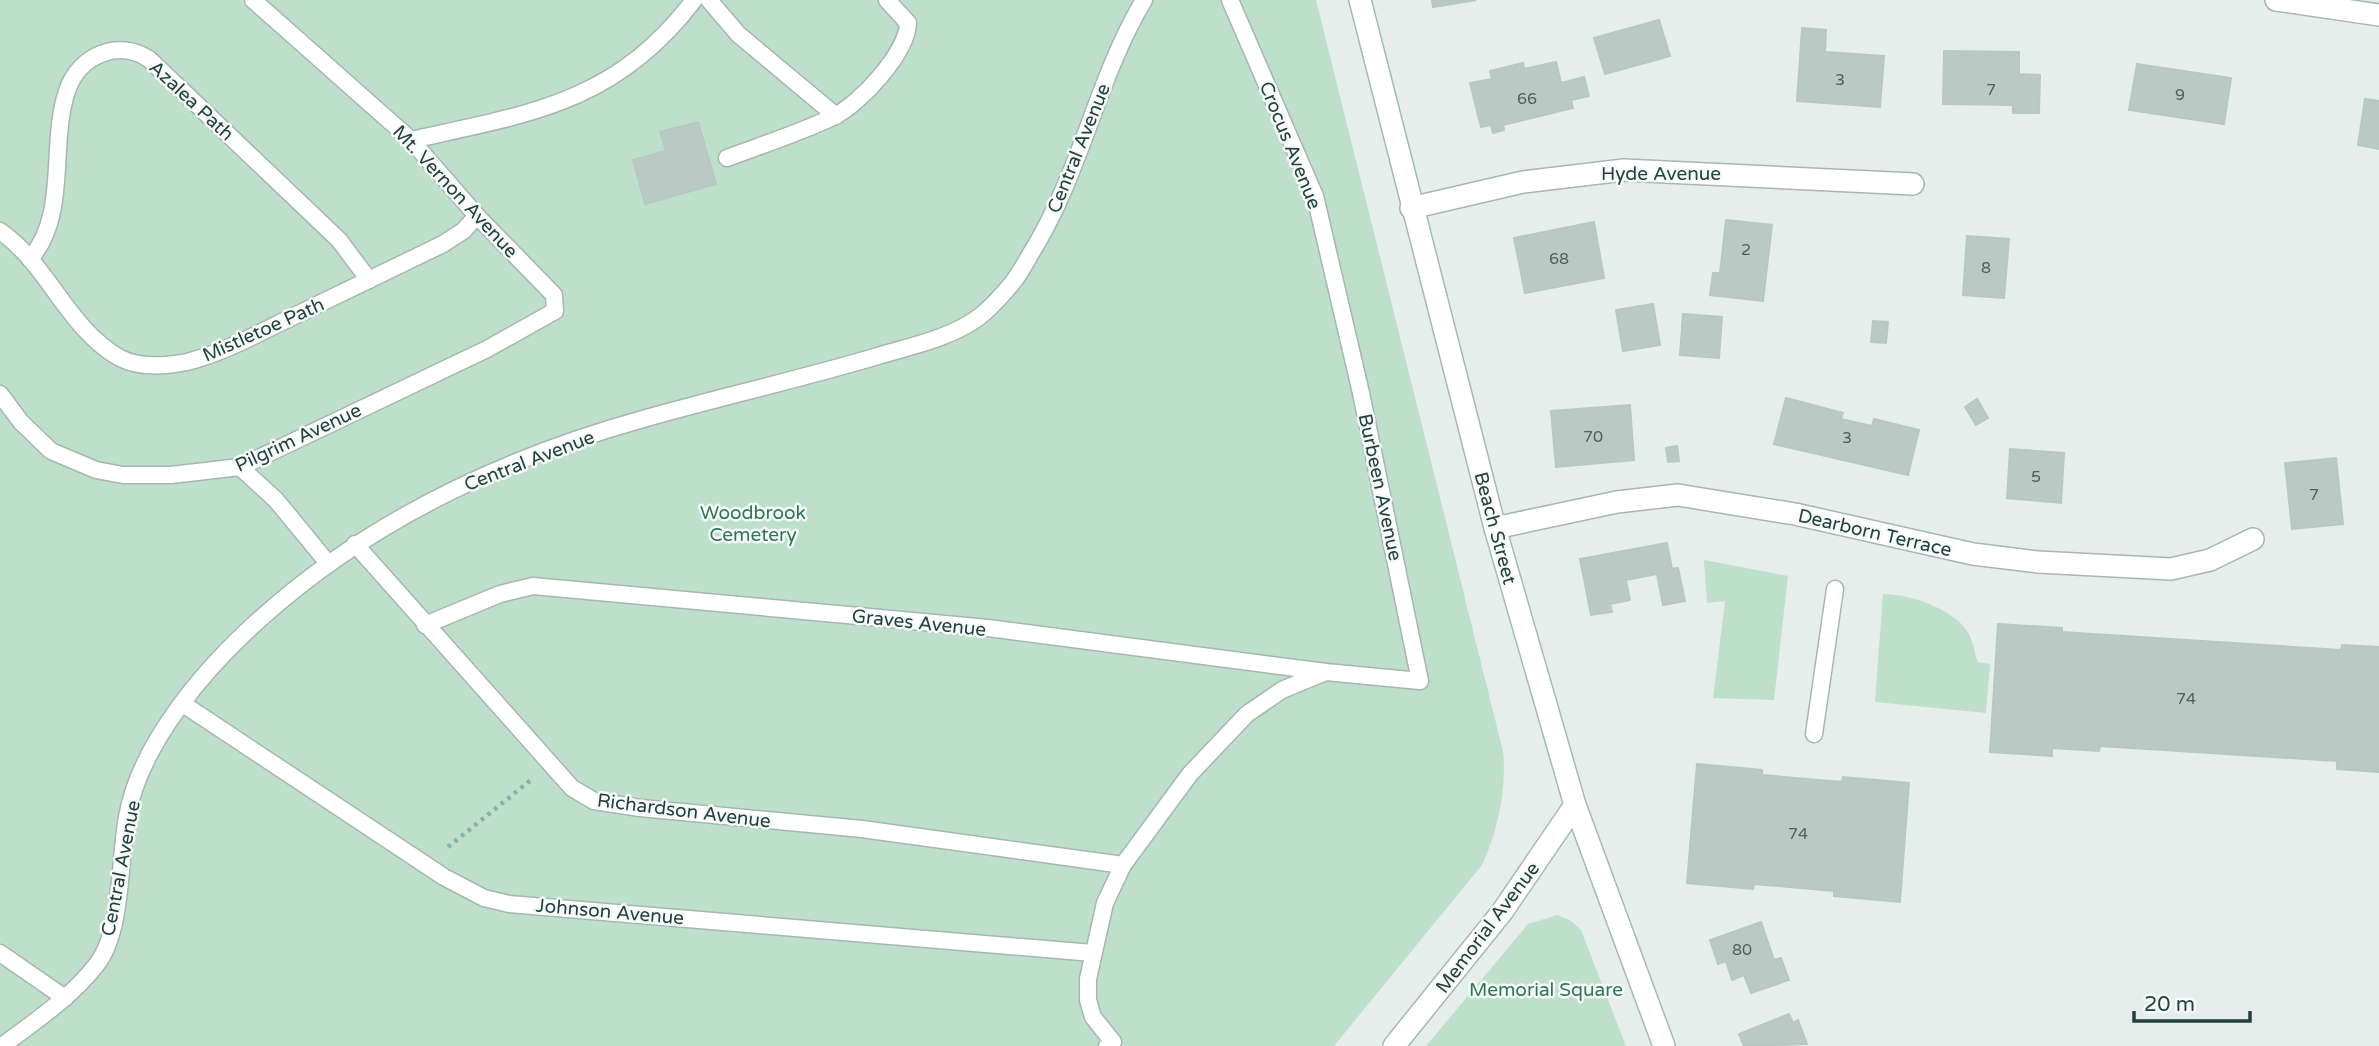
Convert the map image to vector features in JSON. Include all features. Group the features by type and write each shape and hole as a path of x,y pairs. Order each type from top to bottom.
{"street":[{"name":"Beach Street","path":"1360,0 1411,208 1495,528 1575,805 1664,1046"},
{"path":"2276,0 2379,15"},
{"name":"Hyde Avenue","path":"1411,208 1523,182 1624,170 1913,184"},
{"name":"Dearborn Terrace","path":"1495,528 1617,502 1678,495 1795,514 1960,552 2038,562 2171,569 2210,559 2253,539"},
{"name":"Memorial Avenue","path":"1394,1046 1510,901 1575,805"}],"lane":[{"name":"Mt. Vernon Avenue","path":"253,0 411,140 477,216 554,295 557,305"},
{"path":"411,140 526,115 594,87 653,49 694,0"},
{"path":"709,0 762,57 836,116"},
{"path":"727,158 836,116 864,92 893,59 908,35 908,23 887,0"},
{"name":"Central Avenue","path":"2,1046 65,998 99,962 113,920 127,814 152,749 225,650 327,562 442,494 547,450 642,419 798,380 903,348 978,318 1013,283 1048,223 1063,194 1127,29 1144,0"},
{"name":"Crocus Avenue","path":"1230,0 1315,196 1338,294"},
{"name":"Azalea Path","path":"30,259 43,238 51,207 68,89 91,59 116,48 136,51 149,59 339,240 369,280"},
{"name":"Mistletoe Path","path":"0,231 30,259 59,299 97,340 120,358 152,366 187,362 216,353 443,244 463,231 477,216"},
{"name":"Burbeen Avenue","path":"1338,294 1420,681"},
{"name":"Pilgrim Avenue","path":"0,394 21,422 51,451 96,471 124,475 171,475 240,467 487,349 553,314 557,305"},
{"path":"240,467 276,500 327,562"},
{"name":"Richardson Avenue","path":"355,544 572,788 594,801 862,829 1123,865"},
{"name":"Graves Avenue","path":"425,625 500,594 533,586 988,628 1326,672 1420,681"},
{"path":"1814,734 1835,589"},
{"path":"1107,1046 1113,1042 1093,1017 1088,1000 1093,953 1105,903 1123,865 1190,774 1247,713 1282,690 1326,672"},
{"name":"Johnson Avenue","path":"183,704 426,865 484,898 509,904 1093,953"},
{"path":"0,953 65,998"}],"path":[{"path":"426,865 551,764"}],"green space":[{"name":"Woodbrook Cemetery","path":"0,0 1316,0 1503,751 1504,780 1500,809 1493,838 1482,865 1334,1046 0,1046"},
{"path":"1704,560 1788,576 1774,700 1713,698 1725,601 1707,603"},
{"path":"1883,594 1929,604 1960,623 1969,634 1978,662 1990,664 1986,713 1875,702"},
{"name":"Memorial Square","path":"1557,915 1570,920 1581,930 1626,1046 1426,1046 1528,924"}],"building":[{"path":"1432,0 1476,0 1433,7"},
{"path":"1659,20 1670,56 1605,74 1594,38"},
{"path":"1802,28 1826,30 1825,52 1884,56 1880,107 1797,101"},
{"path":"1944,51 2019,52 2019,74 2040,75 2039,113 2013,113 2013,105 1943,104"},
{"path":"1556,62 1561,83 1584,77 1589,96 1571,100 1573,108 1503,125 1504,130 1493,133 1491,125 1481,127 1470,83 1492,79 1490,71 1523,63 1524,69"},
{"path":"2137,64 2231,78 2224,124 2129,110"},
{"path":"2365,99 2379,101 2379,149 2358,145"},
{"path":"698,122 716,184 645,204 633,160 666,151 660,132"},
{"path":"1726,220 1772,225 1763,301 1710,295 1713,273 1720,273"},
{"path":"1594,222 1604,278 1525,293 1514,238"},
{"path":"1967,236 2009,239 2004,298 1963,295"},
{"path":"1653,304 1660,345 1623,351 1616,310"},
{"path":"1683,314 1722,317 1719,358 1680,355"},
{"path":"1873,321 1888,322 1886,343 1871,342"},
{"path":"1786,398 1843,413 1841,419 1872,426 1874,419 1919,430 1908,475 1774,444"},
{"path":"1977,399 1988,418 1976,425 1965,407"},
{"path":"1630,405 1634,460 1556,467 1551,411"},
{"path":"1677,446 1679,461 1668,462 1666,448"},
{"path":"2010,449 2064,453 2061,503 2007,498"},
{"path":"2336,458 2343,524 2292,529 2285,463"},
{"path":"1667,543 1672,569 1678,568 1685,601 1663,605 1657,574 1626,580 1630,600 1610,604 1612,612 1591,615 1580,559"},
{"path":"1998,624 2062,628 2062,632 2341,650 2342,645 2379,647 2379,772 2337,769 2337,761 2100,746 2099,751 2052,748 2052,756 1990,752"},
{"path":"1697,764 1762,770 1762,775 1842,782 1843,777 1909,783 1900,902 1834,896 1834,891 1754,884 1753,889 1687,883"},
{"path":"1761,922 1774,960 1781,958 1789,980 1751,993 1744,975 1732,980 1726,961 1718,964 1710,940"},
{"path":"1789,1014 1793,1023 1798,1020 1807,1044 1744,1046 1739,1034"}]}
